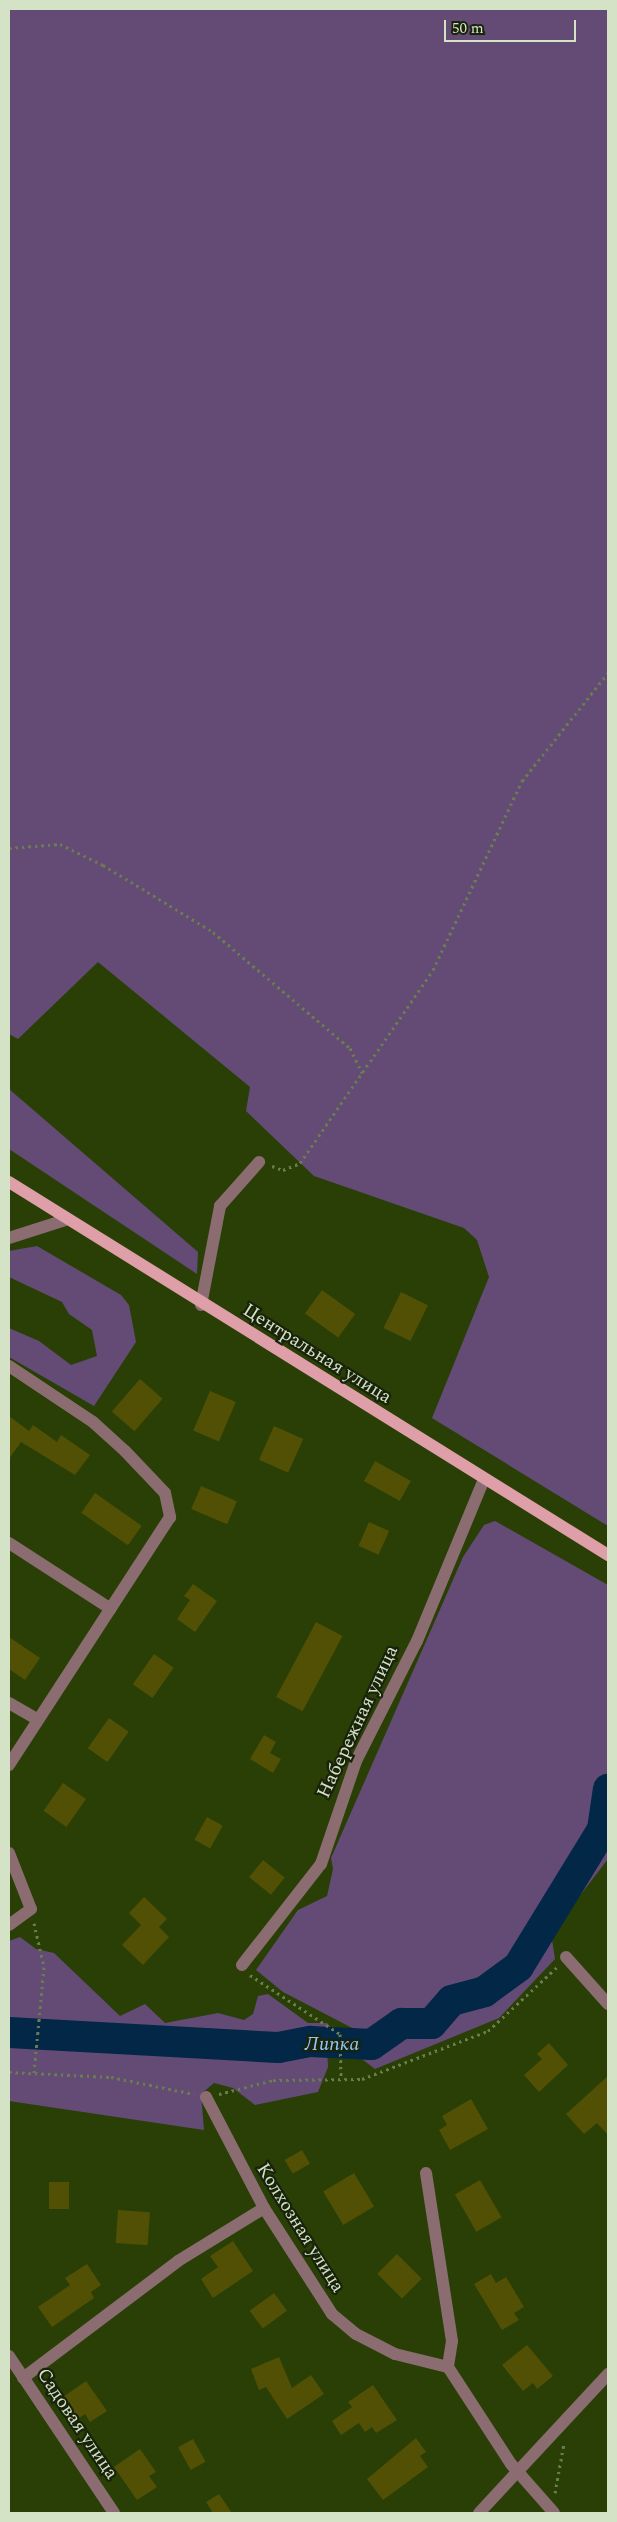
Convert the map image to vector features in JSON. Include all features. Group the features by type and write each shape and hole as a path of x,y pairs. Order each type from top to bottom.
{"main road":[{"name":"Центральная улица","path":"9,1182 65,1220 201,1305 608,1556"}],"street":[{"path":"201,1305 220,1206 259,1162"},
{"path":"9,1238 65,1220"},
{"path":"9,1366 92,1422 165,1492 170,1517 9,1765"},
{"name":"Набережная улица","path":"242,1965 321,1864 356,1761 417,1641 484,1479"},
{"path":"9,1543 111,1610"},
{"path":"9,1704 38,1719"},
{"path":"9,1853 31,1909 9,1925"},
{"path":"566,1957 608,2004"},
{"name":"Колхозная улица","path":"206,2097 264,2208 332,2314 356,2334 394,2354 448,2367"},
{"path":"426,2173 452,2341 448,2367 518,2472 553,2512"},
{"path":"24,2378 178,2261 264,2208"},
{"name":"Садовая улица","path":"9,2356 114,2513"},
{"path":"479,2513 608,2374"}],"path":[{"path":"259,1162 283,1170 300,1163 434,970 522,781 608,673"},
{"path":"9,848 60,844 103,865 213,932 350,1048 362,1074"},
{"path":"31,1909 44,1968 34,2074"},
{"path":"9,2072 111,2077 206,2097 273,2080 362,2079 488,2032 566,1957"},
{"path":"242,1965 273,1994 340,2034 341,2080"},
{"path":"553,2512 565,2438"}],"shaded area":[{"path":"9,9 608,9 608,1526 432,1418 489,1277 477,1240 464,1228 314,1176 246,1111 250,1087 98,962 18,1039 9,1034"},
{"path":"9,1089 198,1252 197,1274 9,1149"},
{"path":"37,1246 121,1295 129,1305 136,1342 94,1406 9,1357 9,1328 39,1341 71,1365 97,1356 92,1330 69,1314 62,1302 9,1277 9,1251"},
{"path":"495,1521 608,1585 608,1859 551,1933 555,1959 499,2018 375,2069 354,2053 358,2031 283,1992 256,1970 298,1910 327,1896 333,1869 331,1858 463,1557 484,1525"},
{"path":"20,1937 36,1949 54,1953 120,2016 145,2004 165,2023 218,2013 244,2020 253,2014 258,1996 268,1994 308,2023 327,2023 337,2035 336,2044 327,2048 328,2067 318,2092 255,2105 233,2088 214,2083 201,2094 204,2130 9,2101 9,1941"}],"building":[{"path":"322,1290 355,1314 338,1338 305,1313"},
{"path":"401,1292 428,1305 410,1341 383,1328"},
{"path":"140,1379 163,1399 134,1431 112,1411"},
{"path":"210,1391 236,1402 219,1442 193,1431"},
{"path":"9,1416 29,1431 33,1425 57,1442 61,1435 90,1455 75,1475 21,1442 9,1459"},
{"path":"274,1426 303,1439 288,1473 259,1460"},
{"path":"375,1461 411,1481 400,1501 364,1481"},
{"path":"201,1486 237,1501 227,1524 191,1509"},
{"path":"95,1493 142,1526 128,1545 81,1513"},
{"path":"369,1522 389,1531 379,1555 358,1546"},
{"path":"193,1584 217,1601 195,1632 177,1619 190,1600 184,1596"},
{"path":"316,1622 342,1636 303,1711 276,1697"},
{"path":"9,1637 40,1658 25,1680 9,1669"},
{"path":"154,1654 174,1668 152,1698 133,1684"},
{"path":"109,1718 129,1732 107,1762 88,1748"},
{"path":"264,1735 276,1742 270,1753 281,1759 273,1773 250,1759"},
{"path":"63,1783 86,1799 66,1827 43,1811"},
{"path":"207,1817 223,1826 210,1848 194,1840"},
{"path":"263,1860 285,1878 271,1895 249,1877"},
{"path":"144,1897 167,1919 159,1927 169,1937 143,1965 122,1945 141,1925 129,1913"},
{"path":"549,2043 568,2065 539,2092 524,2075 542,2059 537,2054"},
{"path":"608,2076 608,2135 597,2123 584,2134 566,2114"},
{"path":"471,2099 488,2129 450,2150 439,2130 447,2125 442,2116"},
{"path":"302,2150 310,2164 293,2174 285,2160"},
{"path":"354,2173 374,2206 343,2225 323,2192"},
{"path":"480,2180 501,2217 476,2232 455,2194"},
{"path":"49,2182 69,2182 69,2209 49,2209"},
{"path":"118,2210 150,2212 148,2245 116,2243"},
{"path":"233,2241 253,2271 213,2298 201,2279 218,2267 210,2256"},
{"path":"397,2254 422,2279 402,2299 377,2274"},
{"path":"87,2264 101,2285 91,2292 94,2298 52,2327 38,2307 70,2285 65,2278"},
{"path":"491,2274 496,2283 506,2277 524,2307 514,2313 519,2320 502,2330 474,2284"},
{"path":"274,2293 287,2311 263,2328 250,2311"},
{"path":"527,2345 553,2376 537,2389 533,2383 523,2391 502,2365"},
{"path":"279,2357 292,2388 311,2375 324,2394 287,2419 266,2387 259,2390 251,2369"},
{"path":"86,2381 107,2411 90,2422 85,2414 78,2419 63,2397"},
{"path":"373,2385 397,2420 376,2433 372,2427 365,2432 359,2423 341,2435 332,2421 352,2407 348,2402"},
{"path":"416,2438 426,2452 420,2456 428,2467 383,2500 367,2479"},
{"path":"193,2439 206,2462 191,2470 178,2447"},
{"path":"140,2449 156,2472 149,2476 157,2487 137,2500 114,2467"},
{"path":"219,2494 232,2513 213,2513 206,2502"}],"waterway":[{"name":"Липка","path":"9,2032 278,2047 310,2041 371,2044 401,2023 431,2023 451,2000 484,1991 518,1966 602,1829 608,1788"}]}
